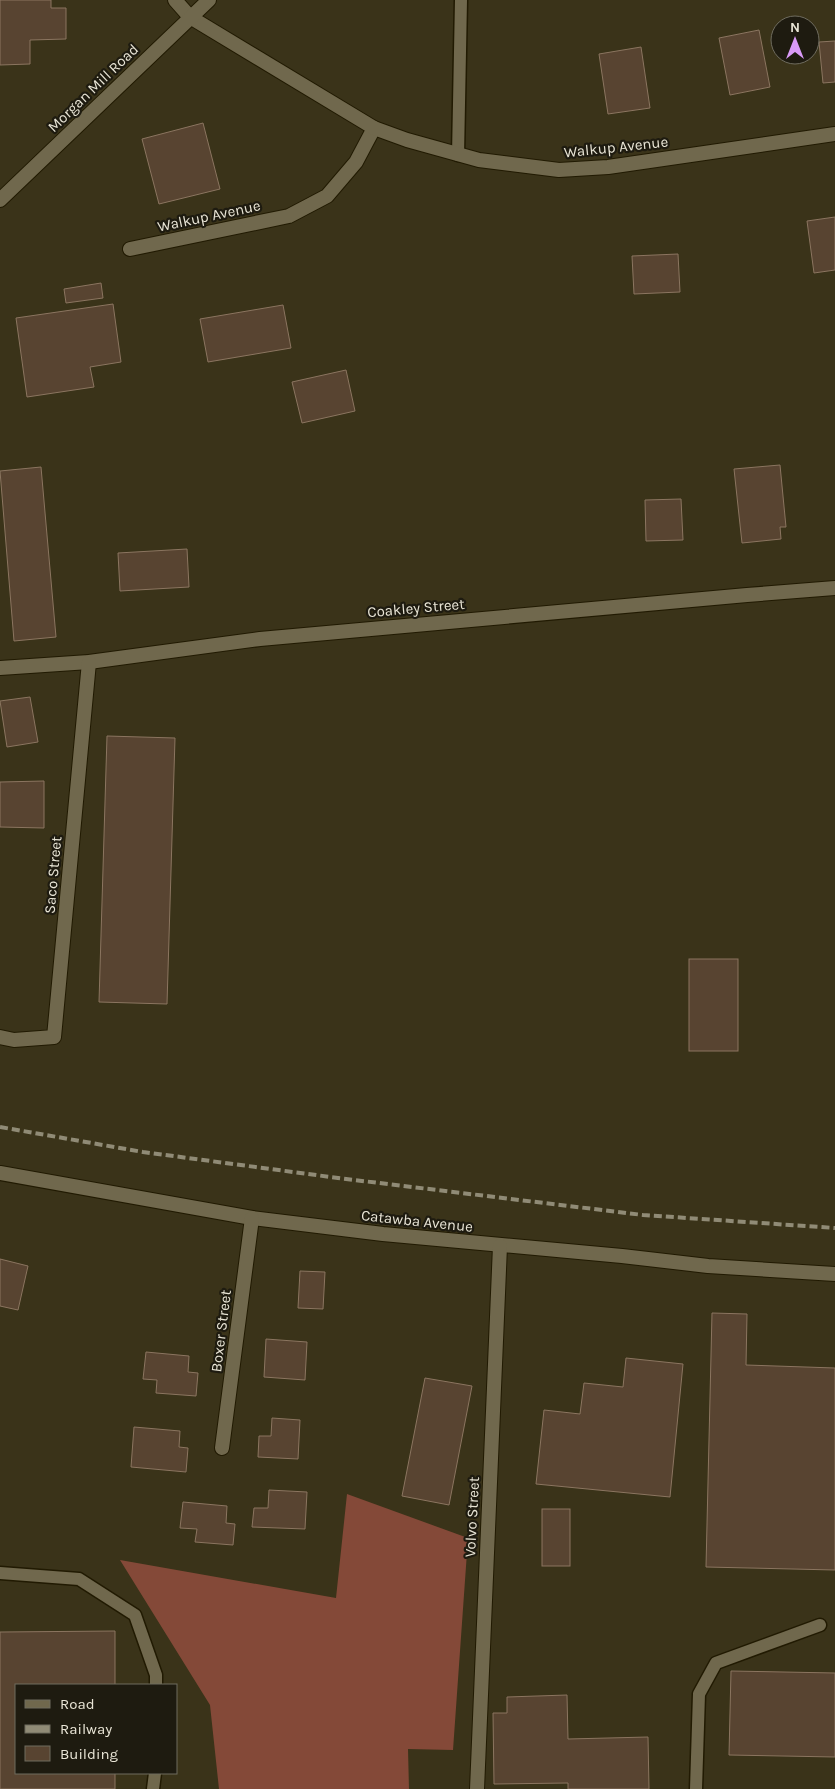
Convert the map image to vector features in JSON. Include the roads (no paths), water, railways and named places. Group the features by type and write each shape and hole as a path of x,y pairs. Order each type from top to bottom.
{"street":[{"name":"Walkup Avenue","path":"176,0 190,17 374,128 479,160 559,170 608,167 835,134"},
{"name":"Morgan Mill Road","path":"0,200 209,0"},
{"name":"Walkup Avenue","path":"130,248 290,216 327,196 356,162 374,128"},
{"name":"Coakley Street","path":"0,668 89,662 260,639 835,588"},
{"name":"Saco Street","path":"0,1037 14,1040 54,1037 89,662"},
{"name":"Catawba Avenue","path":"0,1173 252,1218 383,1234 622,1256 708,1266 835,1274"},
{"name":"Boxer Street","path":"222,1448 252,1218"},
{"name":"Volvo Street","path":"476,1789 500,1246"}],"lane":[{"path":"458,155 461,0"},
{"path":"0,1573 79,1579 135,1615 156,1675 156,1684"},
{"path":"696,1789 699,1694 716,1663 820,1626"},
{"path":"153,1789 155,1774"}],"railway":[{"path":"0,1127 143,1152 643,1215 835,1228"}]}
